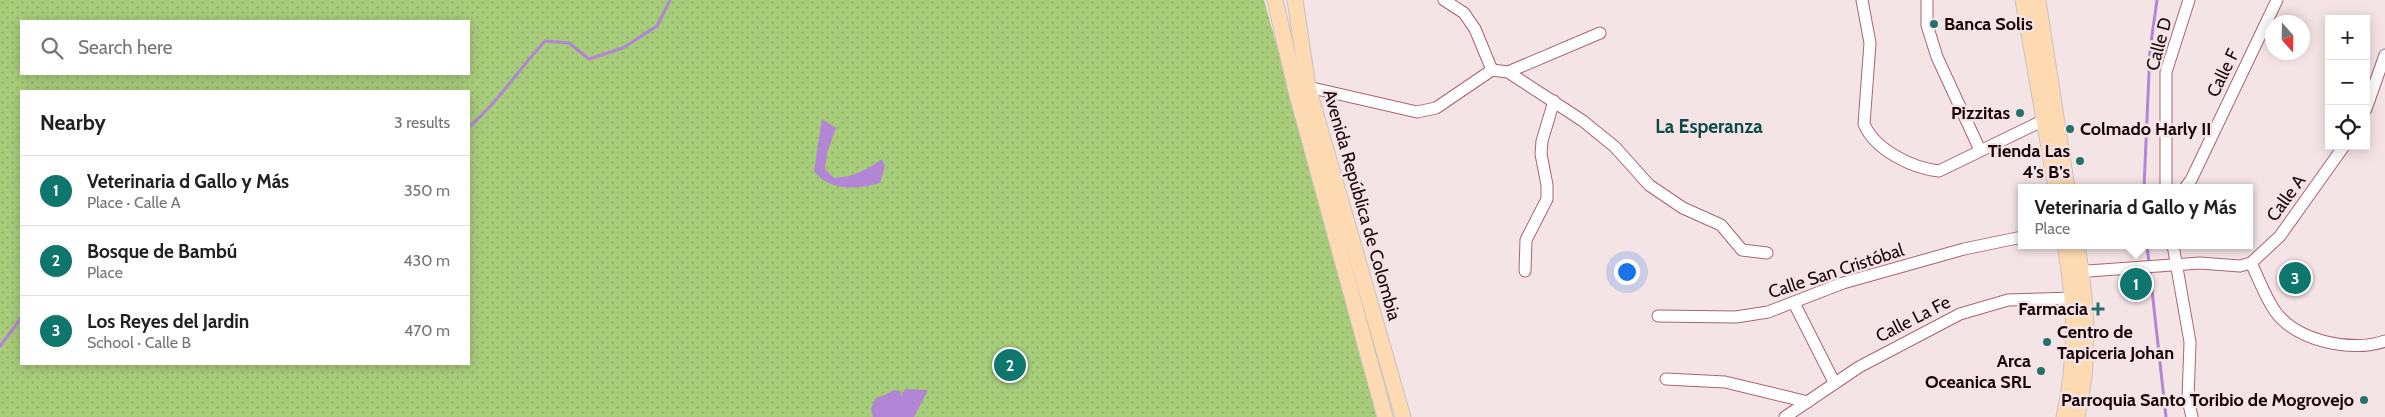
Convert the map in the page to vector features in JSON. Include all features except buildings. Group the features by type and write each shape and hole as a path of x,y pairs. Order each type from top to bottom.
{"main road":[{"name":"Avenida República de Colombia","path":"1275,0 1296,90 1385,417"},
{"path":"2023,0 2055,184"},
{"path":"2038,0 2066,184"},
{"name":"Avenida República de Colombia","path":"1297,3 1308,87 1404,417"},
{"path":"2067,249 2085,295 2087,353 2085,376 2077,417"},
{"path":"2064,417 2075,346 2074,298 2077,249"}],"street":[{"path":"1280,0 1297,3"},
{"path":"1444,0 1464,13 1475,29 1492,70"},
{"path":"1862,0 1870,43 1864,124 1869,135 1892,154 1923,170 1939,171 2044,120"},
{"path":"1927,0 1926,25 1937,57 1980,150"},
{"name":"Calle D","path":"2166,184 2166,72 2189,0"},
{"name":"Calle F","path":"2188,184 2277,0"},
{"path":"1508,72 1600,33"},
{"path":"2367,105 2385,55"},
{"path":"1308,87 1417,112 1436,108 1492,70 1508,72 1583,121 1615,147 1649,185 1683,208 1721,225 1742,250 1767,253"},
{"path":"1525,271 1526,240 1547,199 1547,185 1541,154 1542,141 1554,102"},
{"name":"Calle A","path":"2252,263 2280,236 2341,150"},
{"name":"Calle San Cristóbal","path":"1658,316 1736,317 1768,312 1843,283 1964,249 2018,238"},
{"path":"2174,249 2190,342 2188,400 2192,417"},
{"path":"2076,272 2200,263 2240,266 2252,263 2276,313 2291,327 2308,337 2348,345 2385,341"},
{"name":"Calle La Fe","path":"1785,417 1834,382 1859,367 1960,314 2008,300 2074,298"},
{"path":"1794,303 1834,382"},
{"path":"1666,379 1725,382 1808,402"}],"green space":[{"path":"0,0 1264,0 1380,417 0,417"}],"shaded area":[{"path":"822,119 836,128 827,153 825,169 834,178 847,176 860,172 882,159 885,166 880,183 862,187 844,187 828,183 820,178 814,171"},
{"path":"905,389 928,390 914,417 873,417 871,409 875,399 895,390 900,391 902,396"}],"waterway":[{"path":"470,126 499,96 545,41 569,43 589,59 623,48 657,26 670,0"},
{"path":"2144,184 2150,50 2157,0"},
{"path":"2147,249 2166,417"},
{"path":"0,346 20,319"}],"place":[{"name":"Banca Solis","path":"1934,24"},
{"name":"Pizzitas","path":"2020,113"},
{"name":"Colmado Harly II","path":"2070,129"},
{"name":"Tienda Las 4's B's","path":"2080,161"},
{"name":"Los Reyes del Jardin","path":"2295,278"},
{"name":"Veterinaria d Gallo y Más","path":"2136,284"},
{"name":"Farmacia","path":"2098,309"},
{"name":"Centro de Tapiceria Johan","path":"2047,342"},
{"name":"Bosque de Bambú","path":"1010,365"},
{"name":"Arca Oceanica SRL","path":"2041,371"},
{"name":"Parroquia Santo Toribio de Mogrovejo","path":"2364,400"}],"district":[{"name":"La Esperanza","path":"1709,126"}]}
